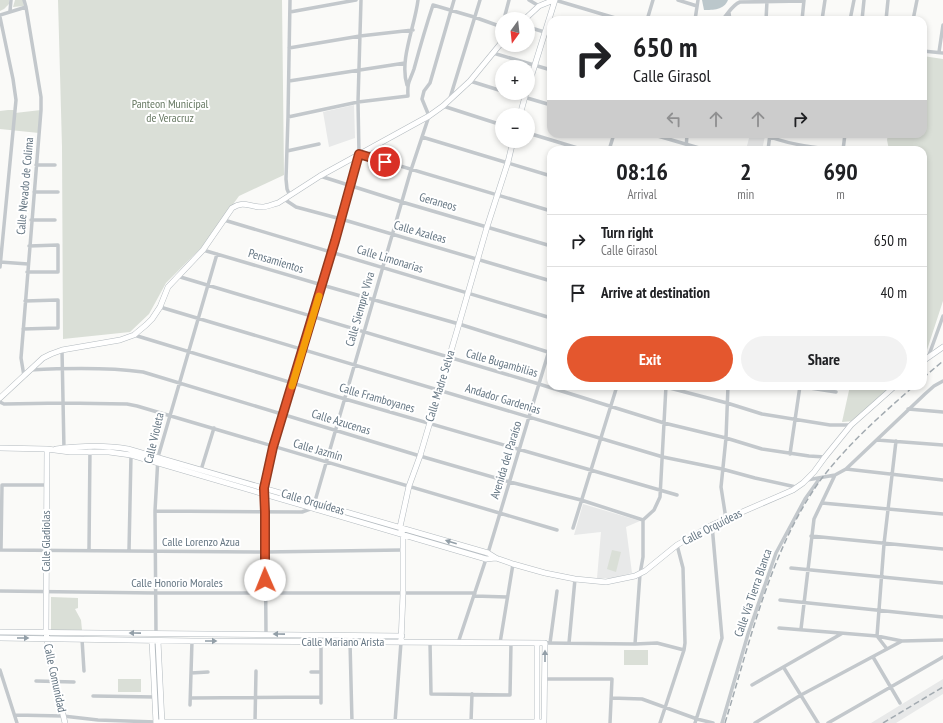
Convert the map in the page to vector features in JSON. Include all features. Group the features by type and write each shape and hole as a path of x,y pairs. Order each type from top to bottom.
{"street":[{"path":"10,11 11,0"},
{"name":"Calle Nevado de Colima","path":"24,0 41,97 21,358 24,376"},
{"path":"290,0 286,179 287,189 290,196"},
{"path":"290,12 356,0"},
{"path":"266,634 264,491 273,447 332,252 359,154 358,102 361,0"},
{"path":"288,117 358,102 408,96 407,85 404,77 405,62 409,39 413,30 418,0"},
{"path":"407,85 414,71 423,35 433,5 431,0"},
{"path":"429,116 422,99 424,90 430,83 454,0"},
{"path":"450,100 466,51 474,17 480,0"},
{"path":"506,12 509,0"},
{"path":"529,0 539,6"},
{"path":"550,16 555,0"},
{"path":"533,12 539,6 555,0 609,16"},
{"path":"648,16 653,0"},
{"path":"678,0 697,6"},
{"path":"696,16 698,0"},
{"path":"823,16 825,0"},
{"path":"851,16 854,0"},
{"path":"862,16 864,0"},
{"path":"886,16 888,0"},
{"path":"914,16 917,0"},
{"path":"726,16 732,7 737,3 747,1 804,1 802,16"},
{"path":"766,16 767,1"},
{"path":"433,5 495,24"},
{"path":"0,267 16,100 14,79 0,16 10,11 26,8"},
{"path":"927,51 941,53 943,25"},
{"path":"547,26 535,66 547,69"},
{"path":"535,29 545,32"},
{"path":"289,48 360,36 413,30"},
{"path":"0,398 43,358 51,354 62,350 120,340 134,335 152,319 160,307 168,287 203,250 232,208 239,204 264,207 284,199 320,176 429,116 443,106 470,81 495,50"},
{"path":"492,53 515,60"},
{"path":"289,81 405,62"},
{"path":"470,81 495,89"},
{"path":"535,99 547,103"},
{"path":"443,106 495,123"},
{"name":"Calle Siempre Viva","path":"314,506 411,170 429,116"},
{"path":"535,135 571,146"},
{"path":"422,136 547,175"},
{"path":"664,138 691,146"},
{"path":"687,138 687,145"},
{"path":"777,138 806,146"},
{"path":"287,151 319,144"},
{"name":"Calle Madre Selva","path":"402,642 404,594 402,535 400,527 409,486 420,456 496,195 511,148"},
{"path":"359,154 547,210"},
{"path":"36,165 55,165"},
{"name":"Geraneos","path":"320,176 547,245"},
{"path":"34,192 58,192"},
{"name":"Calle Azaleas","path":"284,199 296,207 547,280"},
{"path":"31,220 55,220"},
{"name":"Calle Limonarias","path":"224,220 547,317"},
{"path":"27,272 58,272 58,245 29,246"},
{"name":"Pensamientos","path":"203,250 322,286 459,324 547,352"},
{"name":"Calle Violeta","path":"156,633 155,511 157,460 217,254"},
{"path":"0,262 28,264"},
{"name":"Calle Bugambilias","path":"177,276 547,387"},
{"path":"23,329 58,328 58,300 25,301"},
{"name":"Andador Gardenias","path":"160,307 663,457 722,469 796,487"},
{"path":"929,355 943,316"},
{"name":"Calle Framboyanes","path":"134,335 345,399 677,495"},
{"path":"929,355 943,347"},
{"path":"62,350 64,450"},
{"name":"Avenida del Paraíso","path":"458,643 488,553 547,361"},
{"name":"Calle Azucenas","path":"30,370 62,368 129,370 143,372 420,456 510,482 581,500 644,520"},
{"path":"806,480 835,475 846,470 908,409 934,386 943,381"},
{"name":"Calle Bugambilias","path":"558,390 664,423 726,438 762,449 790,454 825,456"},
{"path":"573,528 602,439 616,390"},
{"path":"635,644 640,574 643,557 644,520 657,505 661,491 665,390"},
{"path":"680,390 762,414 830,425 851,425"},
{"path":"726,519 721,492 726,438 728,390"},
{"path":"790,454 796,419 799,390"},
{"path":"828,390 836,392"},
{"name":"Calle Orquídeas","path":"314,506 376,520 488,553 496,558 513,564 546,573 575,579 606,582 627,579 640,574 678,545 712,525 793,490 814,472 825,456 851,425 890,390"},
{"name":"Calle Jazmín","path":"0,402 4,404 63,403 127,404 138,406 326,463 557,530"},
{"path":"908,409 943,412"},
{"path":"201,470 214,428"},
{"path":"877,440 943,445"},
{"path":"888,649 878,636 879,609 884,544 896,441"},
{"name":"Calle Orquídeas","path":"0,448 64,450 118,447 157,460 314,506 402,535 486,559 496,558"},
{"name":"Calle Gladiolas","path":"46,632 47,449"},
{"path":"88,551 90,449"},
{"path":"129,551 131,452"},
{"name":"Calle Orquídeas","path":"157,460 201,470 264,491"},
{"path":"846,470 943,480"},
{"path":"801,629 814,519 835,475"},
{"name":"Calle Vía Tierra Blanca","path":"722,723 748,634 776,553 805,499 820,478"},
{"path":"0,550 2,485 46,485"},
{"path":"822,503 943,514"},
{"path":"155,511 302,512 314,506"},
{"path":"375,526 376,520"},
{"path":"696,721 721,642 722,634 712,525"},
{"path":"811,536 943,549"},
{"path":"660,723 685,643 682,568 678,545"},
{"name":"Calle Lorenzo Azua","path":"0,550 155,552 402,550"},
{"path":"500,643 513,564"},
{"path":"791,568 943,583"},
{"path":"569,643 575,579"},
{"name":"Calle Honorio Morales","path":"0,591 265,594 474,594 507,597"},
{"path":"15,715 63,716 98,720 159,722 544,723 547,643 557,591"},
{"path":"780,600 943,616"},
{"path":"780,628 878,636 902,640 943,640"},
{"name":"Calle Mariano Arista","path":"0,632 402,636"},
{"name":"Calle Comunidad","path":"46,632 46,638 65,723"},
{"path":"83,632 84,671"},
{"path":"752,685 841,634"},
{"name":"Calle Mariano Arista","path":"0,638 152,641 458,643 635,644 658,642 684,650"},
{"path":"755,723 801,695 888,649 902,640"},
{"path":"152,641 159,722"},
{"path":"158,641 159,722"},
{"path":"190,705 192,641"},
{"path":"321,642 321,703"},
{"path":"350,642 352,722"},
{"path":"395,722 402,642"},
{"path":"430,642 431,694 510,695 511,643"},
{"path":"537,643 537,722"},
{"path":"873,657 900,703"},
{"path":"828,723 943,657"},
{"path":"784,668 818,723"},
{"path":"0,670 17,723"},
{"path":"255,722 256,671"},
{"path":"191,673 208,672"},
{"path":"311,672 321,672"},
{"path":"545,679 612,680 610,723"},
{"path":"36,681 74,682"},
{"path":"470,722 472,694"},
{"path":"92,696 156,697"},
{"path":"190,698 321,697"},
{"path":"611,698 636,698 696,721 713,723"}],"shaded area":[{"path":"702,0 728,0 721,8 704,10"},
{"path":"354,105 355,138 329,147 323,112"},
{"path":"749,138 765,138 763,146 747,146"},
{"path":"583,504 640,521 626,527 632,573 613,578 597,578 601,532 574,535"},
{"path":"943,679 943,694 896,723 871,723"}],"green space":[{"path":"0,0 9,0 9,4 0,11"},
{"path":"15,0 23,0 24,6 13,7"},
{"name":"Panteon Municipal de Veracruz","path":"58,0 282,0 284,175 239,196 202,247 166,283 149,314 130,332 63,339 62,147"},
{"path":"927,57 943,59 943,301 927,350 927,146 888,146 887,138 927,138"},
{"path":"15,110 15,113 41,110 39,133 0,129 0,111"},
{"path":"849,390 887,390 854,421 842,422"},
{"path":"612,550 621,552 616,572 607,569"},
{"path":"51,597 78,598 78,608 75,609 81,620 82,630 51,631"},
{"path":"624,650 648,650 648,665 624,665"},
{"path":"118,679 141,679 141,692 118,692"}],"railway":[{"path":"927,375 943,361"},
{"path":"725,723 753,628 775,564 804,505 822,478 854,441 910,390"},
{"path":"883,723 943,687"}],"slow traffic":[{"path":"292,386 319,296"}],"route":[{"path":"265,580 264,488 273,447 322,286 359,154 385,162"}]}
